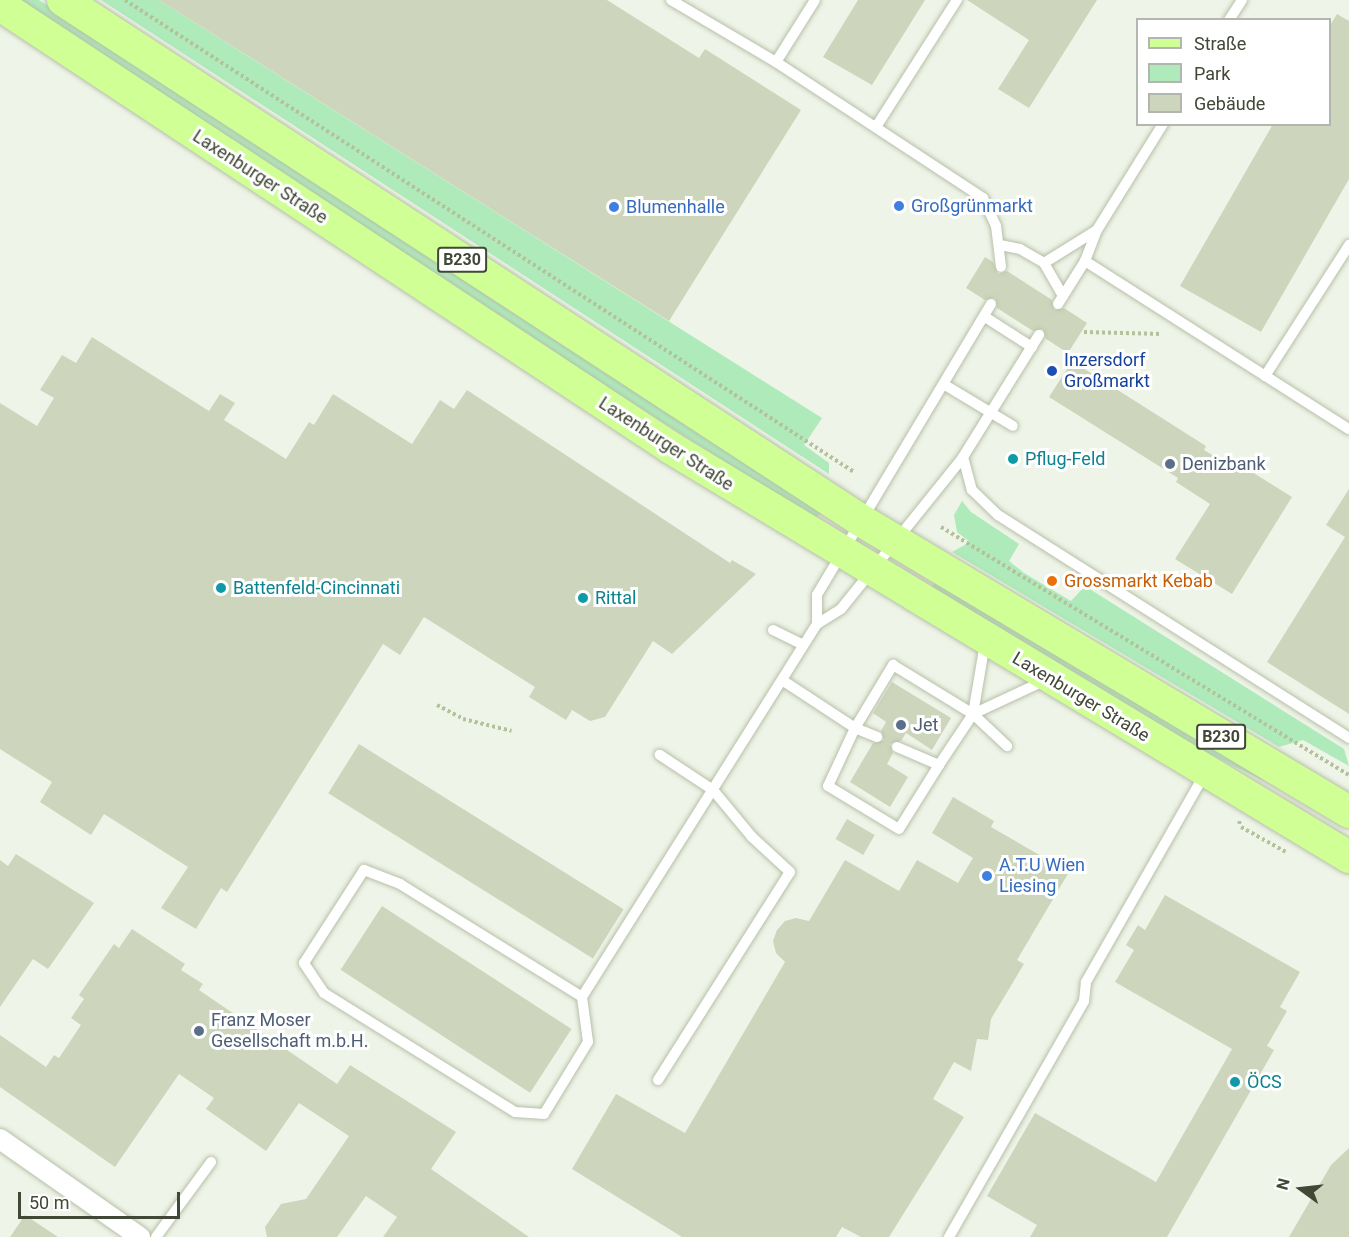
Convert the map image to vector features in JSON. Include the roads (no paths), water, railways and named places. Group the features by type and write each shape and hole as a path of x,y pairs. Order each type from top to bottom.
{"main road":[{"name":"Laxenburger Straße","path":"63,0 862,521 1349,812"},
{"name":"Laxenburger Straße","path":"0,5 671,448 842,554 1349,857"}],"street":[{"path":"0,1140 140,1237"}],"lane":[{"path":"671,0 776,63 983,198 996,226 1001,267"},
{"path":"776,63 815,0"},
{"path":"876,127 957,0"},
{"path":"1230,18 1242,0"},
{"path":"1000,245 1020,249 1044,263 1061,300 1085,261 1097,230 1162,126"},
{"path":"1044,263 1097,230"},
{"path":"1265,376 1349,245"},
{"path":"1085,261 1349,429"},
{"path":"817,624 817,595 945,385 991,304"},
{"path":"985,317 1032,347"},
{"path":"582,998 400,884 364,870 304,963 324,993 515,1112 544,1114 588,1042 582,998 817,624 841,609 963,457 1039,335"},
{"path":"945,385 1013,426"},
{"path":"963,457 972,490 998,516 1349,738"},
{"path":"773,630 804,645"},
{"path":"986,640 973,714 899,829 828,786 855,728 893,665 973,714 1007,747"},
{"path":"973,714 1049,678"},
{"path":"782,680 855,728 877,737"},
{"path":"897,747 939,765"},
{"path":"658,1080 790,872 752,837 713,790 660,755"},
{"path":"949,1237 1084,1001 1086,982 1206,772"},
{"path":"156,1237 211,1162"}],"place":[{"name":"Großgrünmarkt","path":"899,206"},
{"name":"Blumenhalle","path":"614,207"},
{"name":"Inzersdorf Großmarkt","path":"1052,371"},
{"name":"Pflug-Feld","path":"1013,459"},
{"name":"Denizbank","path":"1170,464"},
{"name":"Grossmarkt Kebab","path":"1052,581"},
{"name":"Battenfeld-Cincinnati","path":"221,588"},
{"name":"Rittal","path":"583,598"},
{"name":"Jet","path":"901,725"},
{"name":"A.T.U Wien Liesing","path":"987,876"},
{"name":"Franz Moser Gesellschaft m.b.H.","path":"199,1031"},
{"name":"ÖCS","path":"1235,1082"}]}
